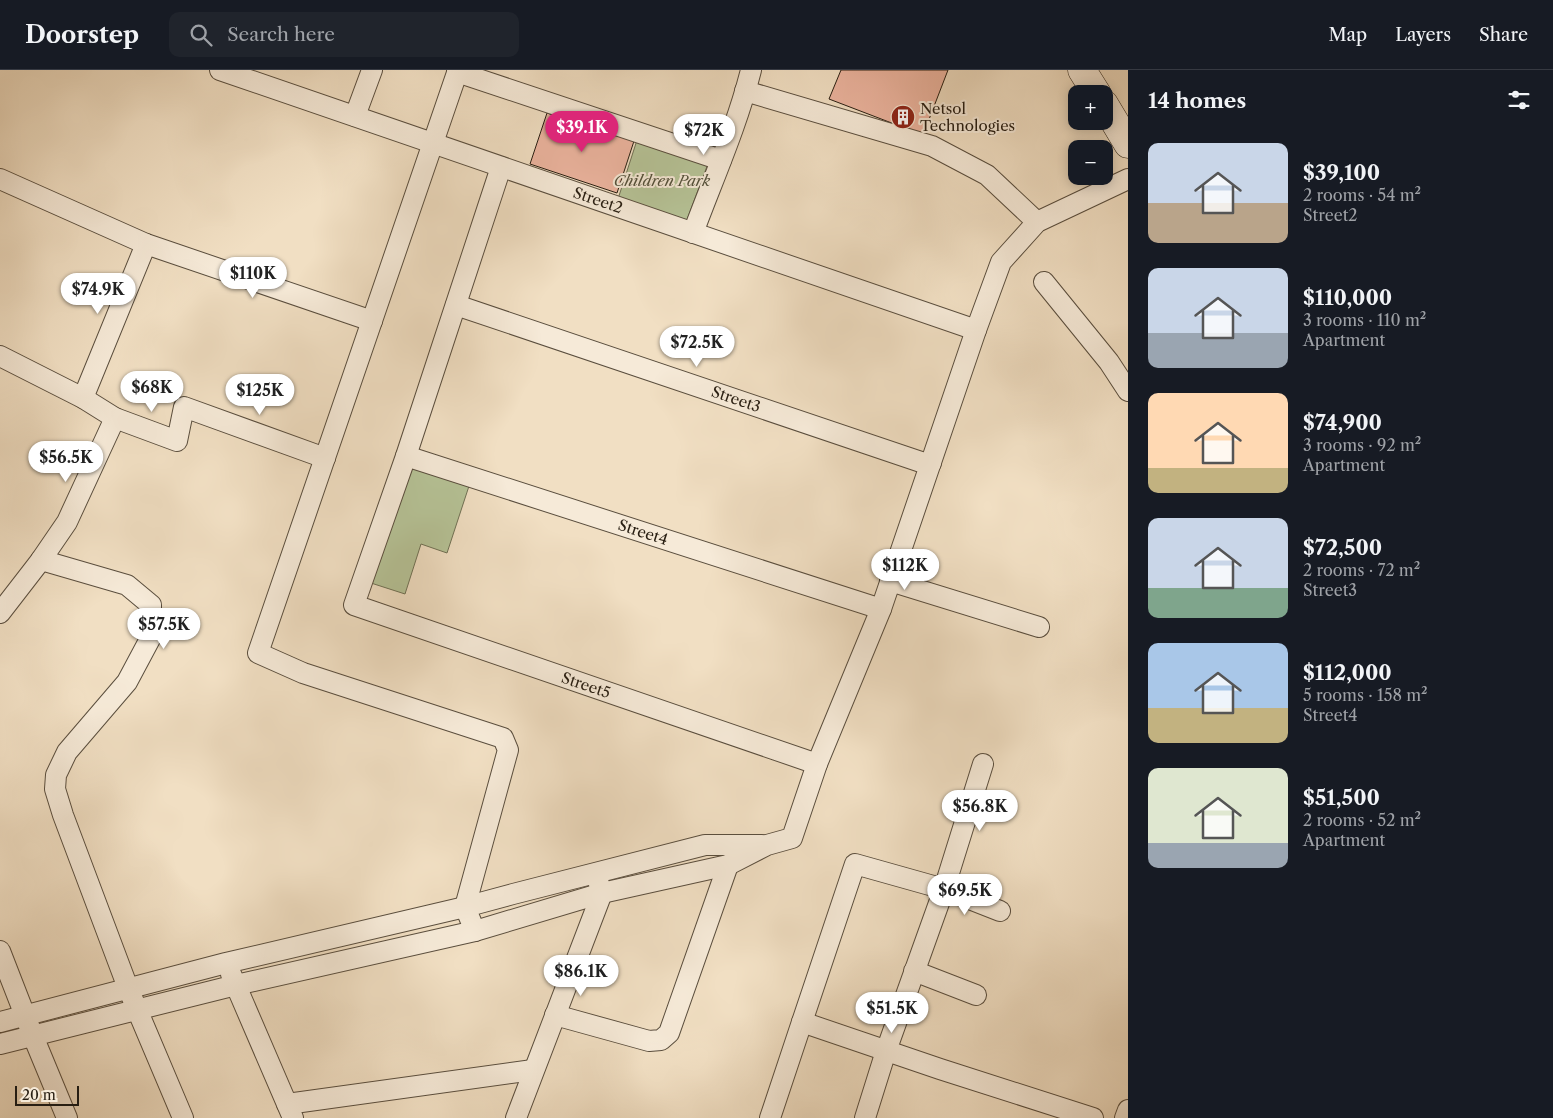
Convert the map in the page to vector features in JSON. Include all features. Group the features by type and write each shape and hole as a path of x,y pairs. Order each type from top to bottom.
{"main road":[{"path":"1082,70 1091,85"},
{"path":"1113,119 1128,144"}],"street":[{"name":"Street2","path":"220,70 976,330"},
{"path":"355,116 372,70"},
{"path":"693,233 721,160 751,70"},
{"path":"475,932 465,907 508,750 502,738 303,673 258,653 457,71 721,160"},
{"path":"745,91 932,146 987,175 1037,222"},
{"path":"406,456 501,166"},
{"path":"0,179 146,244 372,321"},
{"path":"0,1044 236,985 475,932 602,893 728,865 767,845 792,838 817,764 881,609 1001,262 1037,222 1128,179"},
{"path":"83,398 146,244"},
{"path":"1044,282 1109,362 1128,391"},
{"name":"Street3","path":"456,304 912,459 931,463"},
{"path":"0,356 83,398 115,418 177,441 184,407 324,458"},
{"path":"0,613 7,589 41,560 66,522 115,418"},
{"name":"Street5","path":"406,456 354,605 817,764"},
{"name":"Street4","path":"406,456 881,609"},
{"path":"41,560 126,585 151,604 151,637 126,682 67,752 56,775 55,782 56,794 63,815 128,988 183,1118"},
{"path":"890,581 1040,627"},
{"path":"865,1118 886,1051 944,889 983,764"},
{"path":"0,1022 226,963 465,907 705,846 767,845"},
{"path":"770,1118 855,864 944,889 1000,911"},
{"path":"555,1015 649,1041 661,1040 669,1033 728,865"},
{"path":"516,1118 602,893 596,873"},
{"path":"0,951 67,1118"},
{"path":"226,963 290,1111 534,1070"},
{"path":"914,971 976,996"},
{"path":"802,1022 1093,1118"},
{"path":"1125,1118 1128,1110"}],"green space":[{"name":"Children Park","path":"638,137 709,161 686,222 617,202"},
{"path":"410,463 470,483 447,553 421,544 405,594 371,583"}],"building":[{"name":"Netsol Technologies","path":"841,70 948,70 923,135 829,99"},
{"path":"547,113 634,141 617,193 530,164"}],"place":[{"name":"Netsol Technologies","path":"903,117"}]}
